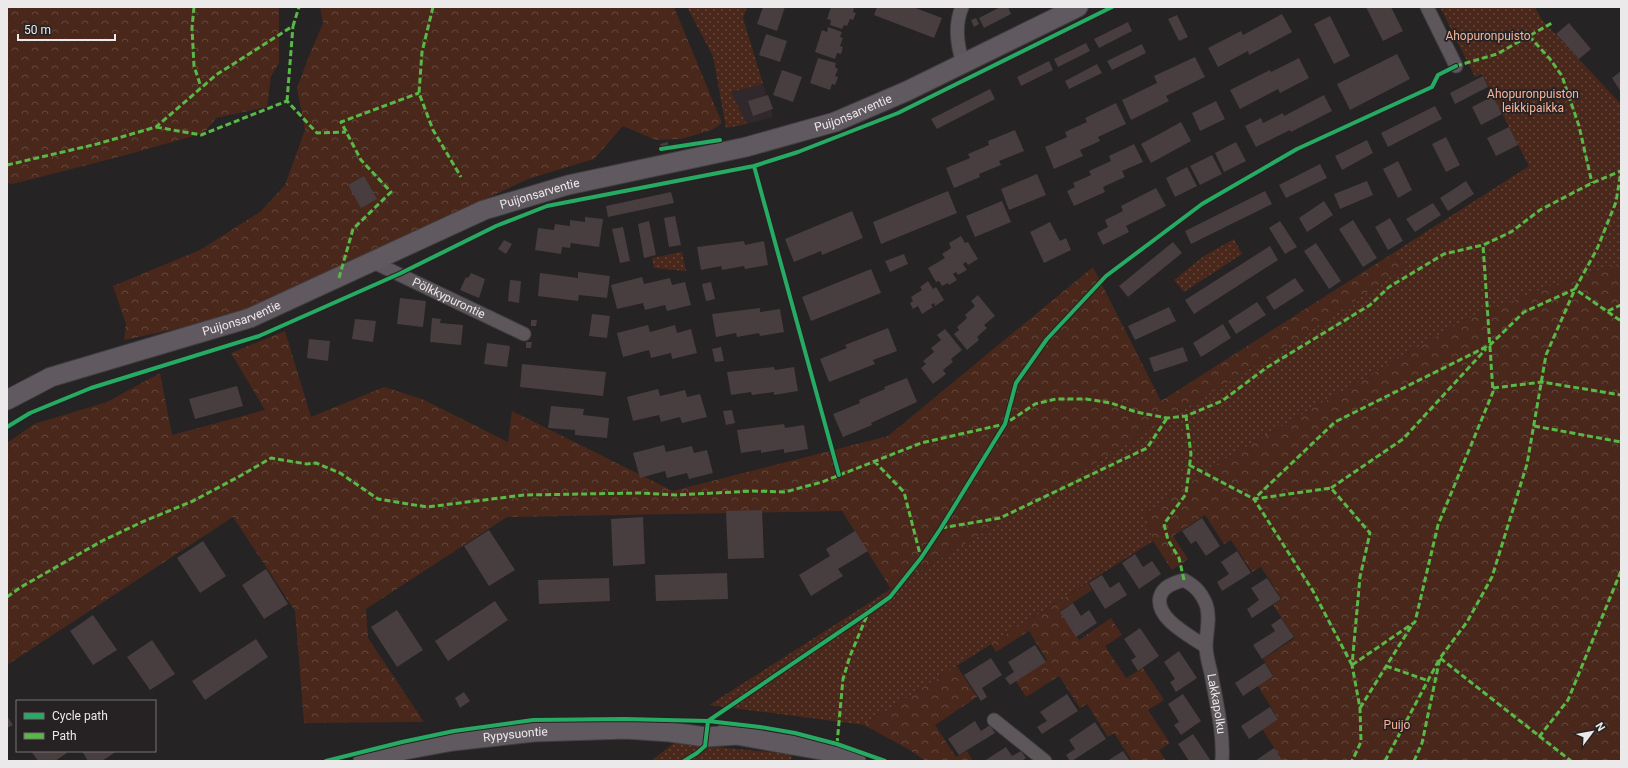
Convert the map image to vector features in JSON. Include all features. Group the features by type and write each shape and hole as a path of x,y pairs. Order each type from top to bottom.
{"main road":[{"name":"Puijonsarventie","path":"7,400 51,377 250,318 492,208 568,185 746,147 835,122 907,92 1078,7"},
{"name":"Rypysuontie","path":"364,761 404,750 453,741 512,734 598,729 626,729 670,732 706,737 738,735 838,753 856,761"}],"street":[{"path":"962,7 957,30 958,46 963,63"},
{"path":"1427,7 1456,66"},
{"name":"Pölkkypurontie","path":"373,262 524,334"},
{"name":"Lakkapolku","path":"1206,647 1176,627 1161,610 1159,604 1162,592 1172,584 1184,580 1194,585 1201,592 1207,606 1209,619 1206,647 1219,716 1223,751 1222,761"},
{"path":"994,720 1045,761"}],"shaded area":[{"path":"763,84 773,117 747,124 731,92"}],"green space":[{"path":"7,7 279,7 279,63 271,76 267,107 216,118 204,133 13,184 7,183"},
{"path":"320,7 674,7 722,123 712,130 681,139 656,140 623,126 594,159 528,179 237,316 124,340 126,324 113,286 200,250 260,212 285,185 305,130 297,88 323,23"},
{"path":"687,7 747,7 743,18 763,84 731,92 747,124 726,128 713,56"},
{"path":"1440,7 1535,7 1542,20 1621,104 1621,263 1555,284 1463,321 1220,462 1145,514 1153,541 864,725 709,705 891,589 1293,342 1408,265 1390,255 1529,166 1482,74 1475,77"},
{"path":"1234,239 1242,254 1184,292 1174,280 1204,256"},
{"path":"682,252 686,271 654,268 652,258"},
{"path":"1390,255 1408,265 1293,342 891,589 842,511 507,517 366,609 368,638 424,722 304,723 295,611 233,517 7,665 7,443 34,424 107,402 160,373 172,435 265,410 231,353 285,331 311,417 384,387 422,399 508,442 512,411 673,491 888,436 1093,267 1161,401"},
{"name":"Puijo","path":"1621,263 1621,761 1283,761 1262,729 1278,718 1257,685 1273,675 1263,659 1295,638 1273,605 1282,599 1261,567 1252,572 1231,540 1224,544 1205,515 1173,536 1188,559 1172,570 1153,541 1145,514 1220,462 1463,321 1555,284"},
{"path":"1088,583 1092,590 1060,611 1079,640 1111,618 1122,635 1105,646 1126,678 1143,668 1164,700 1148,710 1170,743 1159,750 1166,761 1132,761 1114,733 1108,737 1087,704 1080,708 1059,676 1026,697 1016,681 1047,660 1029,631 996,652 991,644"},
{"path":"957,666 977,697 935,725 956,757 967,751 973,761 926,761 908,749 864,725"},
{"path":"674,743 792,754 791,761 651,761"}],"building":[{"path":"763,7 785,7 777,31 757,24"},
{"path":"831,7 854,7 853,12 856,13 853,20 850,19 847,26 844,25 842,29 830,25 831,20 827,19"},
{"path":"877,7 913,7 942,18 934,38 874,15"},
{"path":"1000,7 1008,7 1011,14 984,28 979,18"},
{"path":"1366,7 1391,7 1403,31 1383,41"},
{"path":"1282,14 1292,32 1249,55 1248,51 1218,67 1208,48 1241,31 1243,35"},
{"path":"1177,15 1188,37 1179,41 1168,19"},
{"path":"1330,16 1350,56 1334,64 1314,24"},
{"path":"976,18 979,24 974,27 971,20"},
{"path":"1128,22 1132,31 1099,48 1094,39"},
{"path":"1569,23 1591,49 1579,59 1556,34"},
{"path":"828,27 842,32 840,37 843,38 840,46 843,47 841,54 837,53 835,59 815,52 822,30 827,32"},
{"path":"766,34 787,41 780,62 759,55"},
{"path":"1086,43 1090,51 1058,67 1054,59"},
{"path":"1142,44 1146,53 1112,70 1107,61"},
{"path":"1397,54 1410,79 1350,110 1337,84"},
{"path":"1195,57 1205,77 1166,96 1169,101 1131,120 1122,100 1157,83 1154,76"},
{"path":"818,58 836,63 835,67 838,69 835,76 838,77 835,85 832,84 830,90 810,83"},
{"path":"1299,58 1309,78 1280,93 1278,89 1240,109 1230,90 1270,70 1271,72"},
{"path":"1049,61 1053,70 1021,86 1017,77"},
{"path":"1097,64 1102,73 1069,89 1065,81"},
{"path":"782,70 802,77 793,102 773,95"},
{"path":"1621,71 1621,92 1612,78"},
{"path":"1483,76 1488,87 1455,104 1450,93"},
{"path":"990,89 995,99 937,129 931,119"},
{"path":"768,95 773,109 753,116 748,101"},
{"path":"1324,95 1332,111 1291,132 1290,130 1256,147 1245,126 1261,118 1263,123 1283,113 1284,116"},
{"path":"1493,96 1502,114 1481,125 1472,107"},
{"path":"1216,101 1225,119 1200,131 1192,113"},
{"path":"1116,103 1126,124 1098,137 1100,141 1080,150 1083,156 1054,169 1045,147 1067,137 1065,132 1087,122 1085,118"},
{"path":"1435,106 1442,119 1388,147 1381,133"},
{"path":"1181,122 1191,141 1151,163 1141,144"},
{"path":"1509,127 1518,145 1496,156 1487,138"},
{"path":"1015,130 1024,151 999,161 1001,165 979,174 980,177 954,188 946,168 970,158 968,154 989,145 988,141"},
{"path":"1446,137 1460,165 1446,172 1432,144"},
{"path":"1367,140 1373,153 1342,170 1335,156"},
{"path":"668,142 668,146 661,147 660,144"},
{"path":"1236,142 1246,161 1224,172 1215,153"},
{"path":"1134,144 1143,162 1122,171 1125,177 1103,187 1105,192 1074,206 1067,191 1075,187 1073,183 1091,175 1089,171 1111,161 1109,156"},
{"path":"1212,155 1222,174 1200,185 1190,166"},
{"path":"1398,161 1412,190 1398,198 1383,169"},
{"path":"1320,164 1327,178 1286,198 1279,185"},
{"path":"1187,167 1197,186 1175,197 1166,178"},
{"path":"1037,174 1046,195 1009,210 1001,189"},
{"path":"364,176 377,199 361,208 348,185"},
{"path":"1367,181 1373,195 1340,209 1334,194"},
{"path":"1466,181 1474,194 1448,211 1440,198"},
{"path":"1156,188 1166,206 1126,226 1129,232 1103,245 1097,233 1108,227 1105,220 1123,211 1121,206"},
{"path":"948,191 957,213 881,244 873,222"},
{"path":"1265,191 1272,204 1191,244 1185,231"},
{"path":"671,192 674,203 608,217 606,206"},
{"path":"1002,201 1011,222 975,237 966,216"},
{"path":"1324,201 1333,215 1307,232 1299,218"},
{"path":"1433,203 1441,215 1415,232 1406,219"},
{"path":"852,211 863,238 822,255 821,251 794,262 785,239"},
{"path":"675,216 681,245 669,247 664,218"},
{"path":"585,217 603,219 599,247 571,243 570,248 562,247 561,254 535,250 538,228 554,230 555,224 570,226 570,220 585,222"},
{"path":"1390,218 1403,241 1388,250 1375,227"},
{"path":"1353,220 1377,258 1363,267 1339,229"},
{"path":"649,221 656,255 644,258 638,224"},
{"path":"1280,221 1297,247 1285,254 1269,228"},
{"path":"1050,222 1060,241 1066,238 1071,250 1044,263 1030,232"},
{"path":"623,227 630,261 620,263 612,229"},
{"path":"961,236 965,243 968,242 978,259 968,265 966,262 963,264 967,270 958,275 956,272 953,274 957,280 949,285 948,283 942,286 939,281 936,282 928,268 945,258 942,254 951,248 949,243"},
{"path":"504,240 512,244 506,254 498,249"},
{"path":"744,241 745,245 764,241 768,265 745,269 744,266 722,270 721,266 701,270 697,247"},
{"path":"1173,242 1182,253 1128,297 1119,286"},
{"path":"1316,243 1341,281 1329,289 1304,251"},
{"path":"1270,246 1278,260 1194,314 1185,300"},
{"path":"904,254 908,264 890,272 885,261"},
{"path":"871,269 881,293 811,321 802,297"},
{"path":"578,272 610,276 607,298 579,295 578,301 538,296 540,273 578,278"},
{"path":"471,273 485,279 479,298 460,290 466,277 468,278"},
{"path":"642,277 644,284 670,278 672,285 685,282 691,305 667,311 665,305 645,310 643,303 617,309 611,285"},
{"path":"1295,278 1304,291 1274,310 1266,297"},
{"path":"510,280 521,281 519,303 508,301"},
{"path":"928,281 933,289 936,287 944,300 935,306 934,303 931,305 933,307 922,314 918,306 913,309 910,303 913,301 911,297 922,290 920,287"},
{"path":"711,282 715,299 706,301 702,284"},
{"path":"978,295 995,316 984,325 987,328 977,337 979,340 967,350 954,334 959,330 957,327 967,318 965,315 975,306 971,301"},
{"path":"400,298 426,301 423,327 397,324"},
{"path":"1257,302 1266,315 1236,334 1228,321"},
{"path":"1169,307 1176,321 1135,340 1128,326"},
{"path":"760,308 760,312 780,309 784,332 760,336 759,333 737,337 736,333 716,337 712,314"},
{"path":"592,314 610,316 607,338 589,336"},
{"path":"432,318 441,319 440,323 463,325 461,345 430,342"},
{"path":"355,319 376,321 373,342 352,339"},
{"path":"531,320 537,320 536,326 531,326"},
{"path":"1223,324 1231,338 1201,357 1193,343"},
{"path":"648,325 650,332 675,325 677,333 691,329 697,353 672,359 671,353 651,358 649,350 623,357 617,333"},
{"path":"888,328 897,351 873,360 875,364 829,382 820,359 847,348 845,345"},
{"path":"945,329 962,350 951,359 953,362 943,370 946,374 933,384 921,368 926,364 923,361 934,352 931,348 941,340 937,335"},
{"path":"309,339 330,341 328,361 307,358"},
{"path":"526,342 532,342 531,348 526,348"},
{"path":"487,343 510,346 507,367 484,364"},
{"path":"721,347 724,361 715,362 712,349"},
{"path":"1183,347 1188,361 1154,372 1149,358"},
{"path":"522,364 606,372 603,396 520,387"},
{"path":"774,367 775,370 794,367 798,391 774,395 774,392 752,395 751,392 731,395 727,372"},
{"path":"907,378 917,402 871,423 872,425 843,437 833,414 860,403 859,400 885,389 884,387"},
{"path":"237,386 243,406 195,419 189,399"},
{"path":"658,389 660,396 685,390 687,397 700,394 707,417 682,423 680,417 661,422 659,415 633,421 627,397"},
{"path":"551,406 584,409 583,415 609,418 607,438 575,435 575,430 548,428"},
{"path":"732,410 735,423 726,425 723,411"},
{"path":"784,424 785,428 804,425 808,449 784,453 784,449 761,453 761,450 741,453 737,430"},
{"path":"664,445 666,452 692,446 694,453 707,450 713,473 689,479 687,473 667,478 665,471 640,478 633,453"},
{"path":"762,510 764,558 728,559 726,511"},
{"path":"643,517 645,564 613,566 611,519"},
{"path":"1202,518 1220,546 1206,556 1196,541 1191,544 1182,531"},
{"path":"489,530 515,570 489,586 464,546"},
{"path":"855,531 868,551 838,569 843,576 811,596 799,575 830,556 826,549"},
{"path":"203,541 226,576 200,593 177,558"},
{"path":"1237,551 1251,573 1222,591 1217,582 1229,574 1221,562"},
{"path":"1135,554 1143,567 1152,561 1161,574 1139,589 1122,563"},
{"path":"266,569 288,604 264,619 242,585"},
{"path":"727,573 728,599 656,601 655,575"},
{"path":"1102,575 1110,588 1119,582 1127,595 1105,609 1089,583"},
{"path":"609,578 610,601 539,604 538,580"},
{"path":"1267,578 1281,599 1252,618 1247,609 1259,600 1251,588"},
{"path":"495,601 508,620 448,661 435,641"},
{"path":"1073,603 1081,616 1089,610 1097,623 1076,637 1060,612"},
{"path":"397,610 423,650 397,667 371,627"},
{"path":"93,615 117,650 93,665 70,631"},
{"path":"1281,618 1294,637 1262,659 1253,645 1275,631 1271,625"},
{"path":"1140,628 1159,656 1138,671 1131,660 1136,657 1124,639"},
{"path":"256,639 268,657 205,700 192,681"},
{"path":"152,640 175,674 150,690 127,657"},
{"path":"1035,645 1046,662 1010,685 1005,678 1014,672 1008,662"},
{"path":"1179,651 1197,678 1176,692 1170,682 1175,679 1164,662"},
{"path":"991,658 1002,675 982,688 987,697 981,701 964,675"},
{"path":"1265,663 1273,676 1243,696 1235,683"},
{"path":"464,692 470,701 460,708 455,698"},
{"path":"1067,694 1078,711 1042,734 1037,727 1047,721 1040,712"},
{"path":"1183,694 1201,721 1181,735 1174,725 1179,722 1168,704"},
{"path":"1270,707 1278,719 1249,739 1241,726"},
{"path":"7,716 13,725 7,728"},
{"path":"975,721 981,731 990,725 995,733 959,755 948,739"},
{"path":"1095,722 1106,739 1070,761 1066,755 1075,749 1069,740"},
{"path":"1193,734 1211,761 1189,761 1178,744"},
{"path":"1006,747 1012,756 1021,751 1026,758 1022,761 984,761"},
{"path":"1274,748 1283,761 1255,761"},
{"path":"1123,751 1130,761 1107,761"},
{"path":"32,752 67,753 55,761 38,761"},
{"path":"83,752 116,752 102,761 88,761"}],"marked path":[{"path":"194,7 192,28 194,66 201,87"},
{"path":"7,165 97,144 156,127 216,75 293,26 299,7"},
{"path":"433,7 422,52 419,93 433,130 461,177"},
{"path":"1456,66 1497,54 1552,23"},
{"path":"287,101 293,26"},
{"path":"1529,36 1550,59 1562,76 1579,126 1592,183"},
{"path":"339,278 353,229 391,192 361,160 341,122 419,93"},
{"path":"156,127 201,135 287,101 317,133 346,132"},
{"path":"7,597 21,587 102,541 142,522 193,501 271,458 307,464 316,463 340,473 378,499 427,507 524,495 640,493 676,495 753,491 785,492 822,482 921,443 1005,424 1035,404 1056,399 1086,399 1111,403 1136,412 1167,418 1186,416 1222,401 1266,368 1370,305 1389,287 1444,254 1483,245 1511,232 1540,210 1592,183 1621,171"},
{"path":"1414,761 1422,743 1440,658 1467,622 1492,577 1527,464 1546,355 1575,289 1597,249 1616,202 1621,171"},
{"path":"1352,665 1415,622 1438,525 1493,392 1483,245"},
{"path":"1352,665 1313,591 1254,499 1335,422 1490,345 1524,312 1575,289 1621,321"},
{"path":"1608,311 1621,305"},
{"path":"1331,488 1403,439 1486,349"},
{"path":"1493,388 1542,382 1621,395"},
{"path":"1184,580 1179,558 1168,540 1164,524 1186,494 1191,454 1186,416"},
{"path":"941,528 1000,518 1147,448 1167,418"},
{"path":"1534,426 1621,442"},
{"path":"874,461 904,492 921,558"},
{"path":"1189,465 1254,499 1331,488 1370,533 1360,577 1352,665 1360,708 1361,742 1352,761"},
{"path":"1539,737 1568,700 1621,571"},
{"path":"837,744 843,679 850,656 868,613"},
{"path":"1360,708 1412,625"},
{"path":"1385,761 1440,658 1571,761"},
{"path":"1386,666 1429,681"}],"cycle path":[{"path":"7,427 30,413 91,388 259,336 399,274 496,226 547,206 754,166 798,152 898,113 1112,7"},
{"path":"684,761 705,746 708,721 890,597 921,558 941,528 1005,424 1016,383 1047,339 1106,276 1202,204 1297,149 1432,87 1438,75 1456,66"},
{"path":"661,149 720,140"},
{"path":"754,166 839,475"},
{"path":"326,761 454,731 533,720 624,719 708,721 760,727 795,733 837,744 885,761"}],"park label":[{"name":"Ahopuronpuisto","path":"1488,36"},
{"name":"Ahopuronpuiston leikkipaikka","path":"1533,101"}]}
